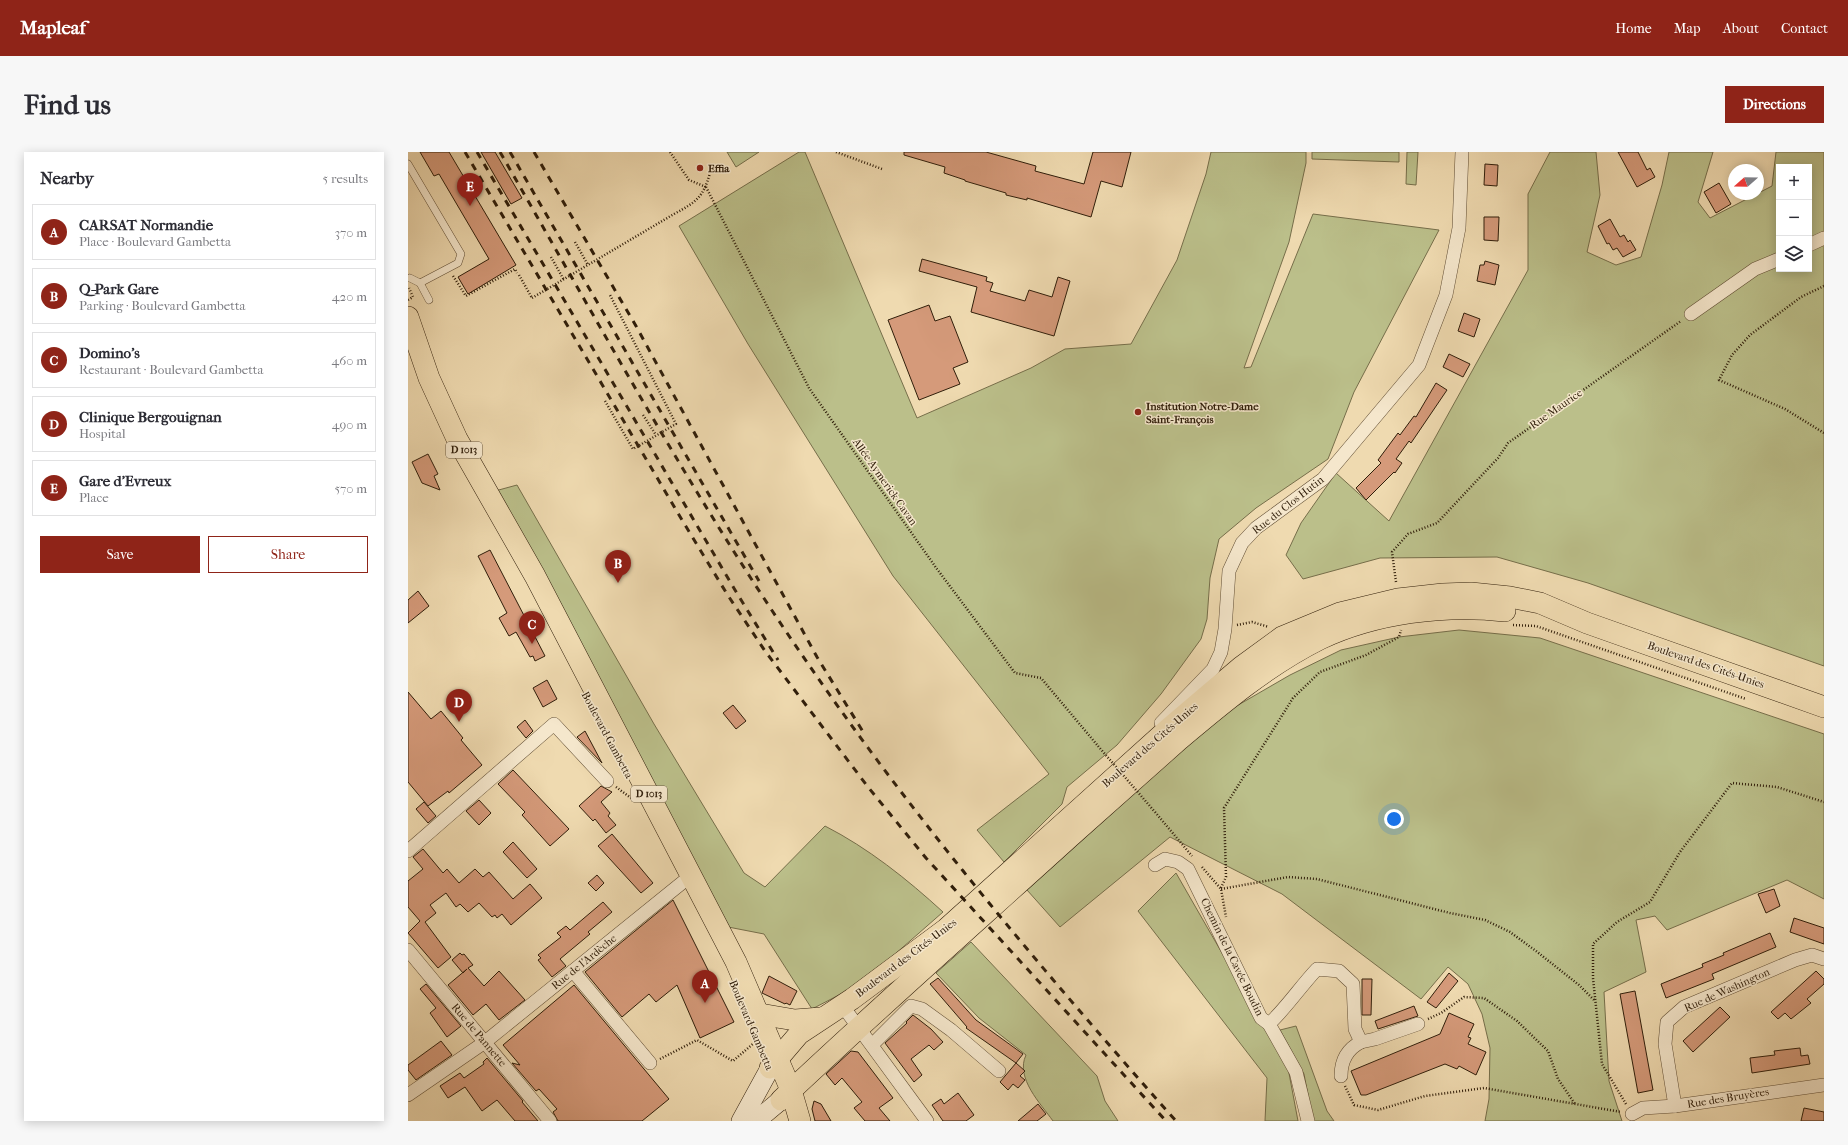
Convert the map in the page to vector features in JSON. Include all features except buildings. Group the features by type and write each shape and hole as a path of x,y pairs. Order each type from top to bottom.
{"main road":[{"name":"D 1013","path":"408,317 429,378 457,439 535,576 736,962 759,1014 773,1063 792,1089 800,1121"},
{"name":"Boulevard Gambetta","path":"408,357 431,407 646,809 738,992 759,1039 773,1063"},
{"name":"Boulevard des Cités-Unies","path":"773,1063 799,1034 946,930 1095,794 1235,672 1282,637 1340,613 1398,599 1443,594 1471,593 1510,596 1540,602 1587,623 1824,707"},
{"name":"Boulevard des Cités-Unies","path":"792,1089 1126,786 1198,724 1264,671 1322,638 1361,623 1408,614 1446,609 1481,608 1538,614 1587,623"},
{"path":"759,1014 795,1020 821,1018"},
{"path":"741,1121 773,1063"},
{"name":"D 1013","path":"787,1121 792,1089"},
{"path":"756,1121 792,1089 802,1095 805,1121"}],"street":[{"name":"Rue du Clos Hutin","path":"1095,794 1213,669 1220,652 1225,629 1229,571 1242,543 1256,528 1323,479 1419,365 1446,295 1459,228 1462,152"},
{"path":"1812,244 1824,238"},
{"path":"1691,314 1755,270 1776,260"},
{"path":"408,851 554,724 607,781"},
{"name":"Chemin de la Cavée Boudin","path":"1155,865 1165,859 1178,862 1188,869 1261,1018 1269,1024 1296,1072 1308,1121"},
{"name":"Rue de l'Ardèche","path":"408,1095 485,1042 683,882"},
{"name":"Rue de Pannette","path":"408,950 550,1121"},
{"name":"Rue de Washington","path":"1675,1106 1665,1044 1668,1022 1684,1007 1794,960 1812,955 1824,959"},
{"path":"1269,1024 1286,1008 1299,988 1317,969 1339,971 1353,984 1355,1029 1361,1042"},
{"path":"573,971 650,1063"},
{"path":"842,1005 927,1121"},
{"path":"872,1045 911,1006 922,1009 951,1030 999,1071"},
{"path":"1341,1076 1341,1065 1355,1045 1361,1042 1375,1040 1418,1024"},
{"name":"Rue des Bruyères","path":"1632,1114 1643,1108 1675,1106 1824,1084"}],"lane":[{"path":"408,164 461,254 458,264 449,269 420,283 409,281"},
{"path":"420,283 429,300"}],"path":[{"path":"670,152 689,180 706,187"},
{"path":"836,152 882,169"},
{"path":"449,269 466,296 515,269 532,298 695,202 702,196 710,173"},
{"name":"Allée Aymerick Cavan","path":"706,187 809,388 937,569 1015,673 1041,678 1195,859"},
{"path":"574,242 588,265"},
{"path":"551,257 564,280"},
{"path":"408,300 413,297 409,281"},
{"path":"1824,286 1801,297 1750,335 1732,355 1719,380 1785,409 1824,433"},
{"path":"605,401 633,449 676,424 610,295"},
{"name":"Rue Maurice","path":"1398,599 1392,552 1408,534 1437,523 1498,458 1508,443 1691,314"},
{"path":"643,415 656,435"},
{"path":"1225,629 1238,624 1252,622 1265,625 1282,637"},
{"path":"1507,624 1536,626 1751,700"},
{"path":"1221,889 1226,877 1224,808 1293,698 1320,672 1366,655 1393,642 1399,637 1403,625 1396,627"},
{"path":"607,781 646,809"},
{"path":"1632,1114 1602,1064 1592,978 1593,944 1617,922 1650,902 1680,852 1732,783 1777,787 1824,802"},
{"path":"1200,865 1221,889"},
{"path":"1221,889 1288,877 1317,879 1450,913 1485,920 1510,932 1536,951 1579,985 1595,1001"},
{"path":"1418,1024 1441,1013 1464,997 1484,998 1517,1021 1548,1051 1558,1079 1575,1104"},
{"path":"650,1063 697,1040 733,1061 759,1039"},
{"path":"1341,1076 1354,1104 1378,1110 1425,1096 1484,1088 1632,1114"}],"green space":[{"path":"727,152 759,152 736,167"},
{"path":"799,152 805,152 917,418 1031,368 1065,349 1131,344 1177,260 1206,174 1211,152 1306,152 1306,163 1289,242 1244,368 1251,367 1313,214 1439,230 1354,392 1328,459 1256,508 1219,539 1210,578 1207,619 1201,639 1161,694 1117,745 1067,787 1062,804 1004,862 977,830 1049,774 893,576 748,344 679,226"},
{"path":"1312,152 1399,152 1399,162 1312,159"},
{"path":"1407,152 1418,152 1416,185 1406,184"},
{"path":"1550,152 1596,152 1600,195 1587,252 1616,265 1641,257 1662,185 1669,152 1713,152 1698,202 1710,218 1745,200 1764,200 1764,190 1772,186 1776,152 1824,152 1824,666 1588,583 1497,557 1380,558 1303,579 1286,555 1301,523 1336,473 1389,521 1528,270 1528,194"},
{"path":"517,485 654,724 744,873 765,887 825,826 872,854 943,912 862,983 812,1009 764,934 723,926 495,491"},
{"path":"1459,630 1540,638 1824,734 1824,899 1787,880 1667,930 1655,916 1636,920 1646,972 1604,992 1609,1081 1622,1121 1485,1121 1489,1099 1490,1048 1482,1014 1468,984 1448,967 1421,999 1282,894 1170,837 1060,927 1027,890 1221,715 1290,675 1341,650 1399,637"},
{"path":"1176,873 1288,1068 1298,1121 1265,1121 1267,1078 1138,911"},
{"path":"971,942 1097,1076 1105,1101 1118,1121 1053,1121 1036,1099 1027,1082 1024,1073 1026,1055 979,1018 936,973"},
{"path":"1296,1026 1327,1111 1334,1121 1313,1121 1304,1074 1280,1030"}],"railway":[{"path":"465,152 682,520 727,594 765,651 868,787 926,858 1166,1121"},
{"path":"477,152 735,590 778,660"},
{"path":"500,152 682,468 720,530 800,652 843,714 980,892 1077,1008 1176,1121"},
{"path":"510,152 759,581"},
{"path":"534,152 636,326 817,657 865,735"}],"place":[{"name":"Effia","path":"700,168"},
{"name":"Gare d'Evreux","path":"470,206"},
{"name":"Institution Notre‐Dame Saint‐François","path":"1138,412"},
{"name":"Q-Park Gare","path":"618,583"},
{"name":"Domino's","path":"532,644"},
{"name":"Clinique Bergouignan","path":"459,722"},
{"name":"CARSAT Normandie","path":"705,1003"}]}
